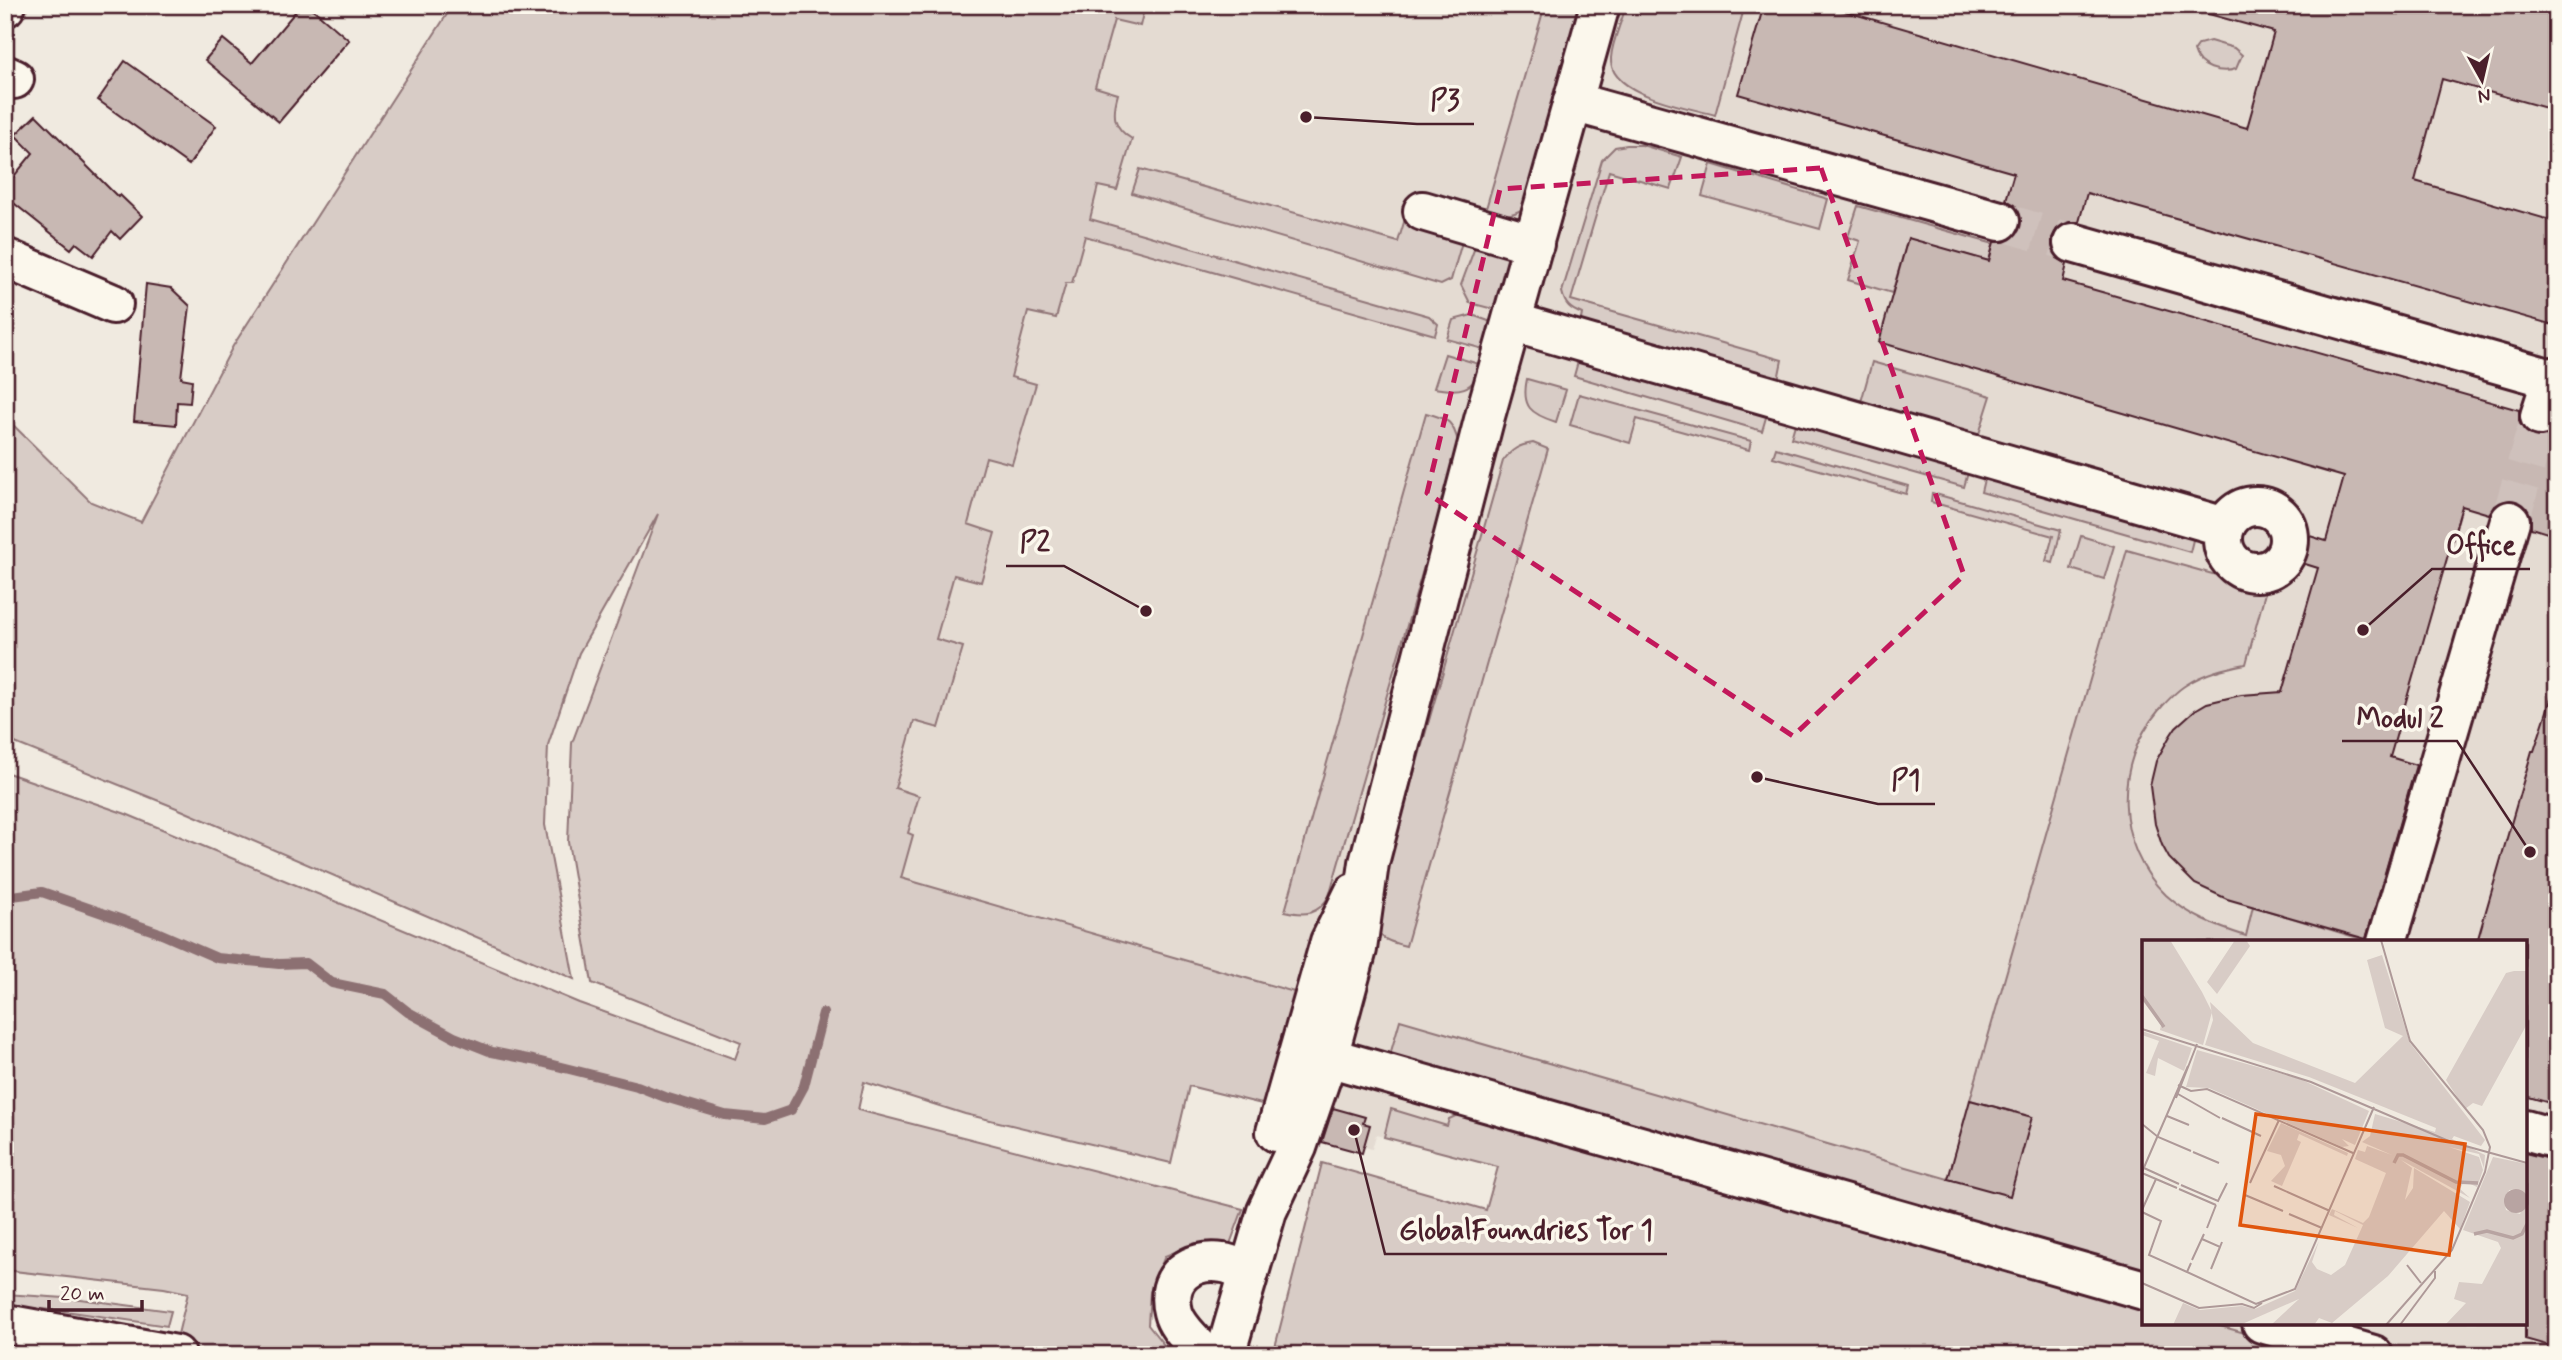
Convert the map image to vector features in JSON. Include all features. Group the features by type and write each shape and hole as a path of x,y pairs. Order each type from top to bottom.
{"main road":[{"path":"1226,1355 1267,1211 1297,1147 1328,1057 1357,949 1369,863 1512,322 1600,5"},
{"path":"1573,102 2000,221"},
{"path":"1423,211 1534,244"},
{"path":"2073,243 2555,377 2540,416"},
{"path":"5,258 113,304"},
{"path":"1512,322 2225,527"},
{"path":"2388,940 2510,521"},
{"path":"1267,1211 1274,1140 1330,942 1369,863"},
{"path":"1328,1057 2142,1289"},
{"path":"2527,1131 2557,1139"},
{"path":"1204,1355 1194,1340 1180,1328 1172,1311 1172,1286 1183,1271 1202,1262 1225,1263 1249,1272"},
{"path":"5,1324 176,1355"},
{"path":"2274,1325 2373,1355"}],"highlighted area":[{"path":"1821,168 1964,575 1793,736 1427,493 1500,189"}],"shaded area":[{"path":"453,5 1145,5 1140,26 1114,20 1095,87 1118,94 1116,120 1121,130 1132,139 1117,190 1098,186 1090,219 1429,316 1438,324 1435,335 1085,236 1072,283 1066,283 1056,318 1028,312 1011,377 1036,384 1012,464 986,457 968,524 995,533 981,582 954,575 936,639 963,647 939,728 914,721 895,788 919,796 908,833 913,835 901,878 1301,994 1270,1106 1189,1086 1171,1163 965,1114 864,1082 858,1110 1243,1209 1230,1244 1197,1243 1165,1256 1150,1292 1148,1325 1172,1355 173,1355 188,1293 5,1270 5,772 126,814 579,1003 735,1059 741,1042 592,983 568,842 572,743 658,514 579,653 548,745 545,825 574,979 179,809 5,739 5,417 91,502 141,522 233,346"},
{"path":"1042,5 2557,5 2557,1355 2142,1355 1511,1171 1376,1135 1372,1149 1328,1137 1332,1122 1189,1087 765,969"},
{"path":"1545,5 1584,5 1529,202 1514,213 1485,212"},
{"path":"1626,5 1745,5 1715,115 1652,97 1622,81 1614,71 1611,58"},
{"path":"2210,41 2234,48 2242,55 2236,69 2217,70 2200,62 2194,51 2199,44"},
{"path":"1642,145 1682,157 1671,189 1609,171 1571,300 1782,360 1778,380 1580,325 1582,314 1569,306 1562,292 1602,160 1615,147"},
{"path":"1711,164 1828,199 1820,229 1702,196"},
{"path":"1140,169 1398,242 1405,219 1464,235 1451,280 1441,285 1132,193"},
{"path":"1858,206 1994,244 1989,261 1908,239 1892,293 1848,280 1860,241 1848,237"},
{"path":"1478,239 1503,251 1509,264 1508,280 1497,310 1470,303 1461,285"},
{"path":"1472,315 1494,323 1487,350 1447,339 1453,320"},
{"path":"1445,354 1482,365 1470,385 1458,390 1434,388"},
{"path":"1579,358 1767,414 1762,431 1574,376"},
{"path":"1872,362 1991,396 1978,437 1861,402"},
{"path":"1527,379 1566,390 1556,422 1540,416 1530,408 1525,396"},
{"path":"1579,394 1751,441 1749,450 1637,419 1630,443 1570,425"},
{"path":"1426,413 1449,422 1459,445 1329,896 1316,910 1299,913 1285,911"},
{"path":"1796,421 1969,469 1964,487 1791,438"},
{"path":"1533,443 1548,449 1406,946 1397,944 1385,939 1378,932 1375,910 1503,461 1516,448"},
{"path":"1776,448 1908,486 1906,494 1773,457"},
{"path":"1985,475 2194,536 2190,552 1981,492"},
{"path":"1932,493 2061,530 2053,563 2046,561 2053,536 1931,502"},
{"path":"2081,536 2114,546 2104,579 2071,569"},
{"path":"2127,550 2266,589 2246,664 2207,674 2179,690 2159,710 2144,731 2133,755 2127,779 2129,829 2136,853 2149,875 2166,895 2184,909 2214,925 2246,936 2253,906 2364,940 2142,940 2142,1270 1390,1055 1400,1020 1948,1179 2032,1117 1970,1100"},
{"path":"1391,1109 1447,1126 1449,1119 1466,1111 2142,1303 2142,1325 2217,1325 2321,1355 1273,1355 1322,1163 1486,1210 1498,1167 1384,1137"},
{"path":"5,1294 80,1299 171,1311 167,1326 65,1311 5,1306"}],"building":[{"path":"301,5 308,5 349,40 279,122 205,60 223,39 252,63"},
{"path":"1764,5 1823,5 2247,128 2274,32 2205,13 2206,5 2557,5 2557,111 2442,79 2415,181 2557,222 2557,326 2087,193 2079,222 2068,222 2058,227 2052,238 2052,249 2057,258 2067,264 2063,281 2519,410 2519,421 2523,430 2534,437 2545,437 2557,429 2557,536 2531,528 2531,515 2525,505 2517,500 2504,500 2494,506 2489,514 2462,506 2390,757 2416,765 2366,939 2227,899 2195,884 2169,858 2162,845 2155,824 2150,786 2156,761 2170,736 2195,710 2207,703 2241,695 2282,692 2318,568 2289,559 2297,532 2326,541 2344,477 1879,342 1908,238 1989,261 1994,242 2006,242 2015,237 2021,228 2021,215 2015,205 2006,200 2014,173 1738,94"},
{"path":"125,61 216,126 189,165 98,100"},
{"path":"36,115 118,197 120,195 142,216 120,239 112,231 93,256 76,243 71,249 5,196 5,187 33,153 15,135"},
{"path":"146,284 171,288 190,306 181,378 192,380 190,403 177,402 176,425 134,421"},
{"path":"2552,696 2557,697 2557,1105 2527,1097 2527,940 2478,940"},
{"path":"1970,1100 2032,1117 2010,1196 1948,1179"},
{"path":"1333,1108 1365,1117 1363,1123 1370,1125 1362,1153 1322,1142"},
{"path":"2527,1154 2557,1161 2557,1348 2525,1339"}],"waterway":[{"path":"5,897 42,892 157,932 217,958 279,964 306,963 332,983 385,994 408,1012 454,1037 492,1052 637,1086 725,1115 765,1119 791,1110 804,1086 823,1013"}],"tunnel":[{"path":"2000,221 2073,243"},
{"path":"2510,521 2540,416"}],"place":[{"name":"P3","path":"1306,117"},
{"name":"P2","path":"1146,611"},
{"name":"Office","path":"2363,630"},
{"name":"P1","path":"1757,777"},
{"name":"Modul 2","path":"2530,852"},
{"name":"GlobalFoundries Tor 1","path":"1354,1130"}]}
